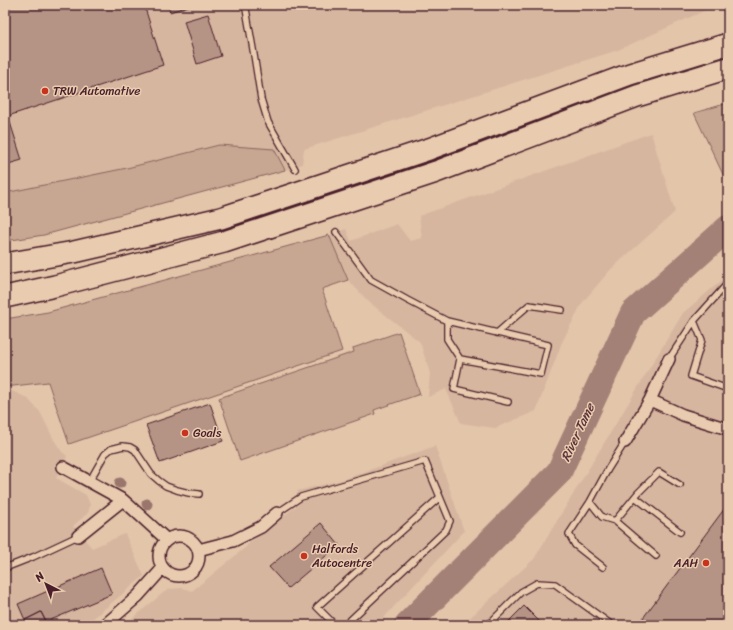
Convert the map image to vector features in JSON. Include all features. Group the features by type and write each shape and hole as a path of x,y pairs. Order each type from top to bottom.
{"highway":[{"path":"5,264 74,252 221,218 429,149 630,74 728,44"},
{"path":"5,297 55,286 224,242 436,172 637,96 728,68"}],"street":[{"path":"625,442 650,400 669,360"},
{"path":"650,400 683,415 728,429"},
{"path":"63,468 123,500 167,540"},
{"path":"78,536 123,500"},
{"path":"198,550 233,541 261,526 277,514"},
{"path":"176,536 186,537 194,542 198,550 199,562 193,571 183,576 172,575 163,568 159,553 167,540 176,536"},
{"path":"105,625 138,596 163,568"}],"lane":[{"path":"242,5 246,9 262,104 268,122 295,169"},
{"path":"336,232 371,280 447,321 548,345 541,374 460,359"},
{"path":"669,360 694,321 728,283"},
{"path":"497,333 529,305 562,310"},
{"path":"447,321 447,339 460,359 454,389 508,402"},
{"path":"694,321 702,340 692,376 728,389"},
{"path":"603,568 575,545 569,534 590,502 625,442"},
{"path":"89,482 105,454 112,449 123,446 130,447 135,450 151,474 166,486 189,493 199,494"},
{"path":"277,514 300,497 425,461 450,521 446,530 345,625"},
{"path":"615,521 659,472 680,485"},
{"path":"335,625 317,607 440,497"},
{"path":"635,497 680,532"},
{"path":"590,502 602,517 615,521 656,556"},
{"path":"5,568 78,536"},
{"path":"488,625 521,592 537,582 555,584 612,625"}],"shaded area":[{"path":"5,5 717,5 618,50 304,149 302,164 285,170 273,149 219,145 127,168 5,193"},
{"path":"728,103 728,185 694,113"},
{"path":"651,133 675,212 610,270 582,303 562,342 536,411 495,428 461,423 446,389 428,397 430,373 420,342 369,302 348,280 329,235 346,229 351,241 397,224 410,241 422,238 419,216"},
{"path":"219,145 274,149 285,170 44,235 5,241 5,193 127,168"},
{"path":"329,235 348,280 322,289 342,351 69,444 48,382 5,387 5,319 48,312"},
{"path":"728,275 728,625 462,625 534,559 683,313"},
{"path":"399,332 420,394 374,410 375,414 240,461 219,398 354,352 353,348"},
{"path":"5,390 12,391 27,398 40,412 54,440 62,452 67,456 56,478 86,495 90,505 88,513 73,526 92,548 125,534 144,576 85,625 5,625"},
{"path":"435,446 464,531 377,625 125,625 163,593 170,589 183,588 192,591 249,543 304,500 297,491 342,480"}],"building":[{"name":"TRW Automative","path":"5,5 144,5 163,65 8,116 22,160 5,165"},
{"path":"168,5 192,5 170,12"},
{"path":"208,14 221,56 197,64 184,21"},
{"name":"Goals","path":"210,403 223,441 160,463 146,425"},
{"name":"AAH","path":"728,504 728,625 644,625 640,622"},
{"name":"Halfords Autocentre","path":"321,523 339,545 288,588 269,567"},
{"path":"101,568 112,594 46,622 41,612 25,620 18,604"},
{"path":"524,606 543,625 505,625"},
{"path":"41,612 46,622 39,625 27,625 25,620"}],"waterway":[{"name":"River Tame","path":"407,625 559,472 633,313 728,228"}],"place":[{"name":"TRW Automative","path":"45,91"},
{"name":"Goals","path":"185,433"},
{"name":"Halfords Autocentre","path":"304,556"},
{"name":"AAH","path":"706,563"}]}
